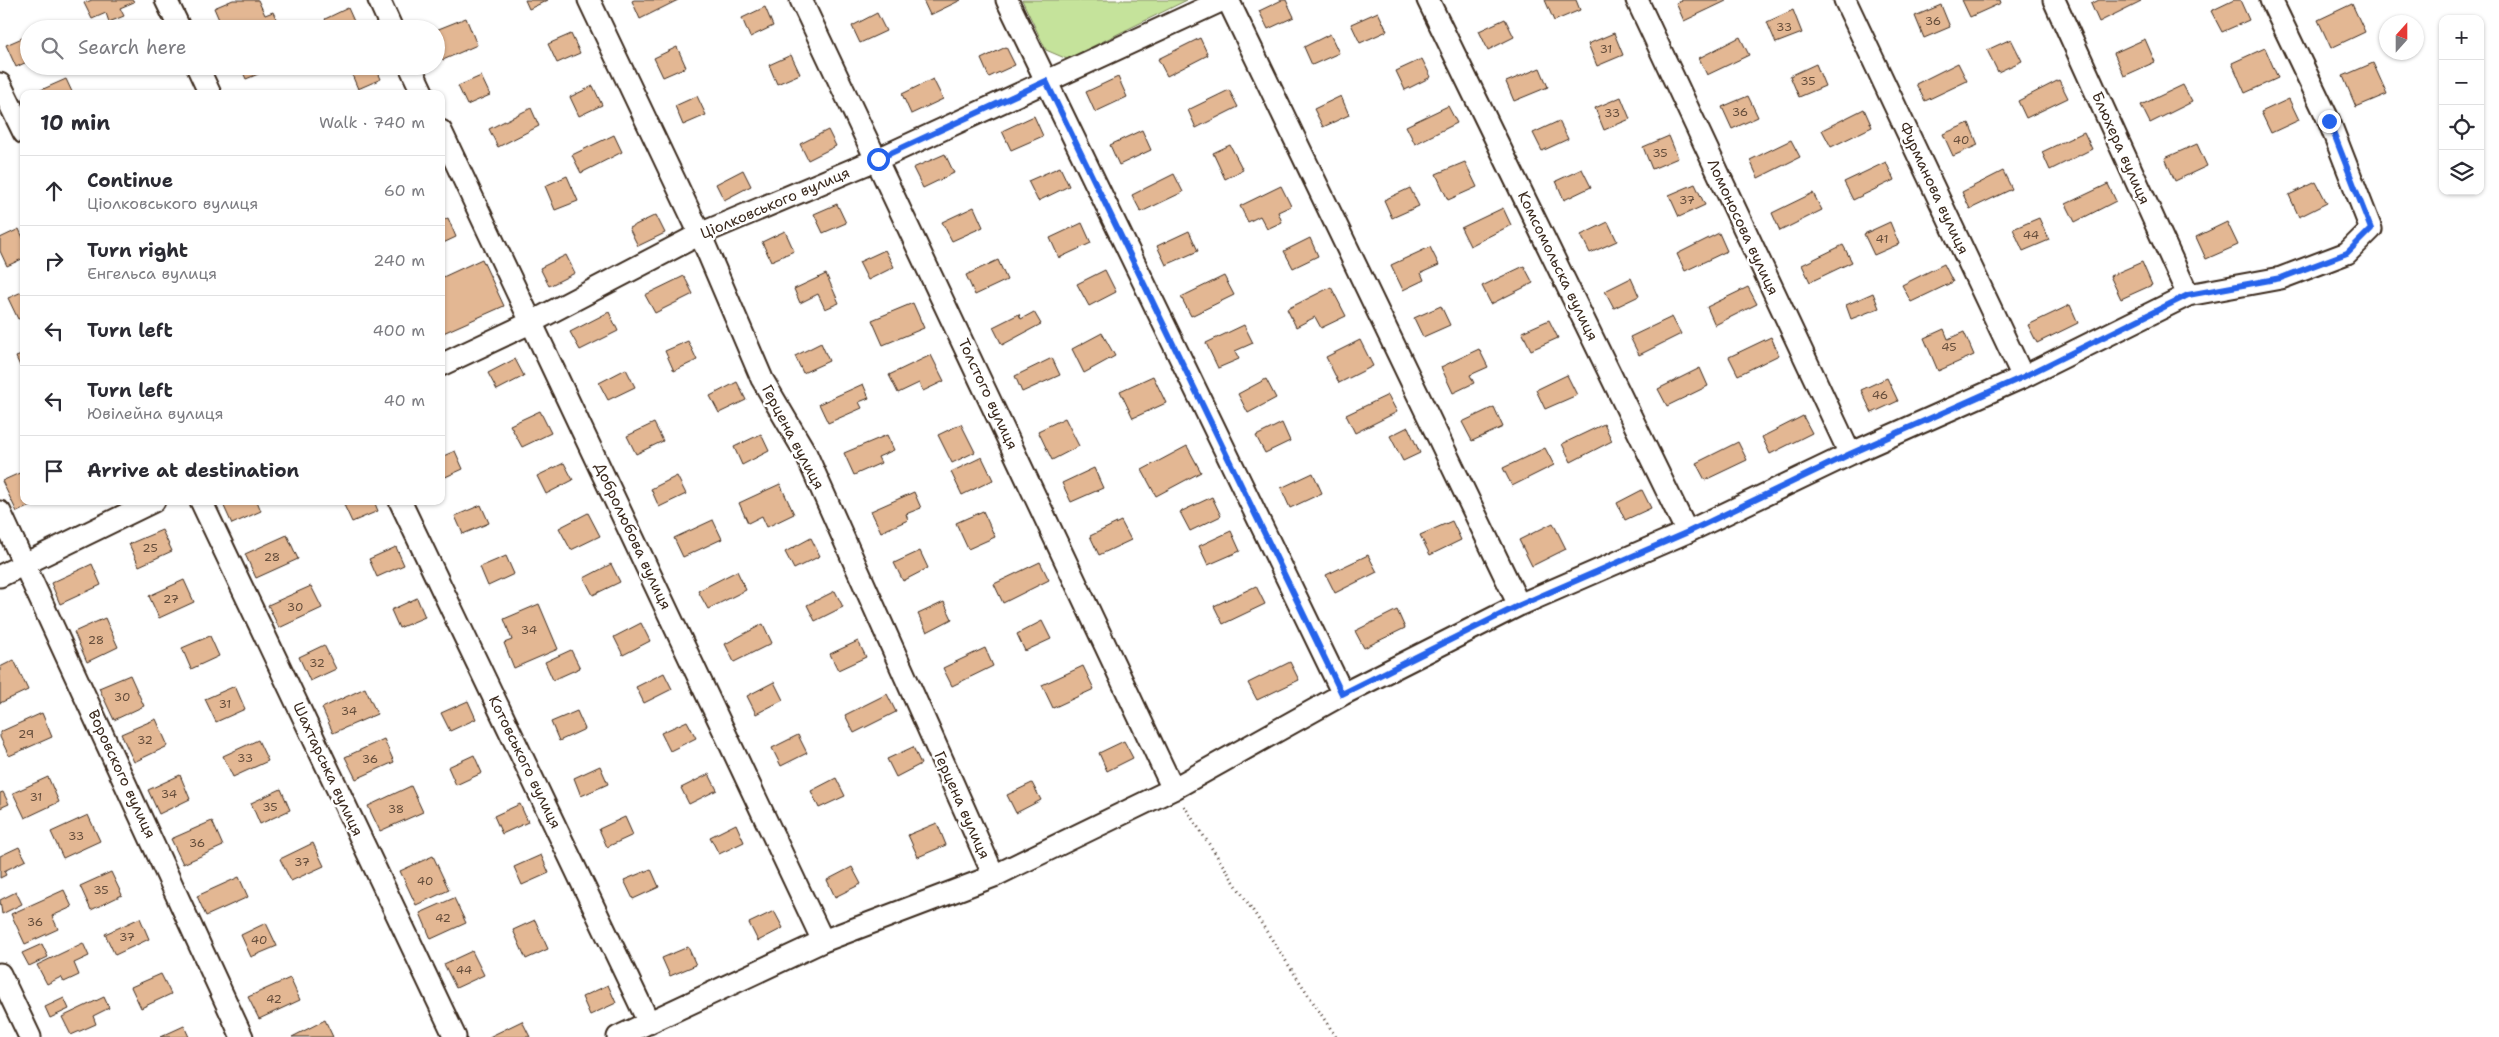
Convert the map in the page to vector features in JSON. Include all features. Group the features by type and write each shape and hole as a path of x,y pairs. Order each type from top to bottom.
{"street":[{"path":"166,0 176,20"},
{"path":"379,0 388,20"},
{"name":"Герцена вулиця","path":"589,0 700,234 762,379 806,454 994,876"},
{"name":"Толстого вулиця","path":"801,0 878,159 1173,789"},
{"path":"1007,0 1342,694"},
{"name":"Ціолковського вулиця","path":"445,363 532,322 700,234 878,159 1223,0"},
{"path":"1228,0 1520,605"},
{"name":"Комсомольска вулиця","path":"1428,0 1688,532"},
{"name":"Ломоносова вулиця","path":"1637,0 1850,454"},
{"name":"Фурманова вулиця","path":"1845,0 2023,377"},
{"name":"Блюхера вулиця","path":"2054,0 2188,295"},
{"path":"618,1037 823,941 994,876 1173,789 1342,694 1520,605 1688,532 1850,454 2023,377 2188,295 2281,278 2347,253 2371,229 2329,121 2271,0"},
{"path":"201,75 208,90"},
{"path":"414,75 421,90"},
{"path":"0,84 20,125"},
{"name":"Добролюбова вулиця","path":"445,139 823,941"},
{"path":"0,576 146,505"},
{"name":"Шахтарська вулиця","path":"203,505 455,1037"},
{"name":"Котовського вулиця","path":"402,505 649,1023"},
{"name":"Воровского вулиця","path":"0,512 242,1037"},
{"path":"0,974 30,1037"}],"path":[{"path":"1173,789 1336,1037"}],"green space":[{"path":"1022,0 1187,0 1067,59 1046,50"}],"building":[{"path":"92,0 133,0 134,2 120,8 124,16 114,20 108,20 106,13 92,19 84,3"},
{"path":"233,0 258,0 265,15 273,12 277,20 219,20 214,8"},
{"path":"525,0 548,0 529,9"},
{"path":"678,0 640,19 632,1"},
{"path":"923,0 961,0 930,15"},
{"path":"1282,0 1286,0 1294,17 1268,29 1259,11"},
{"path":"1545,0 1576,0 1580,10 1554,21"},
{"path":"1683,0 1726,1 1684,21 1676,3"},
{"path":"1962,0 2000,0 2001,3 1970,17"},
{"path":"2099,0 2141,1 2099,22 2091,4"},
{"path":"2234,0 2240,0 2249,20 2222,32 2211,11"},
{"path":"2352,4 2365,32 2331,48 2318,20"},
{"path":"1941,5 1950,27 1924,38 1915,16"},
{"path":"765,7 773,26 750,37 742,18"},
{"path":"348,8 353,20 326,20"},
{"path":"1793,10 1802,33 1776,43 1767,22"},
{"path":"1378,12 1387,31 1360,43 1351,24"},
{"path":"877,13 886,31 860,43 852,26"},
{"path":"466,18 477,45 445,59 445,26"},
{"path":"1505,19 1514,37 1488,50 1479,31"},
{"path":"1614,33 1623,55 1597,66 1588,44"},
{"path":"571,34 580,53 557,63 548,44"},
{"path":"1330,34 1339,53 1312,65 1304,47"},
{"path":"1740,37 1749,55 1707,75 1699,58"},
{"path":"1200,38 1208,55 1167,76 1158,59"},
{"path":"20,39 20,65 16,67 6,45"},
{"path":"2011,39 2022,61 1998,72 1987,50"},
{"path":"2145,39 2155,62 2124,76 2114,53"},
{"path":"677,47 686,67 663,77 654,58"},
{"path":"1006,47 1015,65 989,77 981,59"},
{"path":"2265,48 2278,78 2245,93 2232,63"},
{"path":"791,55 800,74 777,84 769,65"},
{"path":"1422,59 1431,77 1405,90 1396,71"},
{"path":"1958,63 1967,81 1925,101 1916,84"},
{"path":"2373,63 2387,94 2356,107 2343,76"},
{"path":"1816,64 1825,86 1799,97 1790,76"},
{"path":"1540,68 1548,87 1514,101 1506,82"},
{"path":"244,75 256,75 246,79"},
{"path":"352,75 379,75 381,79 358,89"},
{"path":"481,76 490,95 467,105 458,86"},
{"path":"1118,77 1127,97 1095,112 1086,92"},
{"path":"66,79 71,90 41,90"},
{"path":"933,79 943,99 911,114 902,94"},
{"path":"2059,80 2068,98 2026,118 2018,101"},
{"path":"2183,85 2192,102 2150,123 2141,105"},
{"path":"593,86 602,105 579,116 570,97"},
{"path":"1229,90 1238,107 1196,128 1188,110"},
{"path":"697,96 706,115 683,125 675,106"},
{"path":"1341,96 1349,115 1323,127 1314,109"},
{"path":"1748,96 1758,117 1732,129 1722,107"},
{"path":"1621,97 1630,119 1604,130 1595,108"},
{"path":"2289,99 2299,120 2271,133 2261,112"},
{"path":"1448,106 1457,123 1415,144 1406,126"},
{"path":"531,108 539,126 498,147 489,129"},
{"path":"1864,109 1872,127 1831,147 1822,130"},
{"path":"1034,116 1043,136 1011,150 1002,131"},
{"path":"1559,121 1568,139 1542,151 1533,133"},
{"path":"1969,123 1978,145 1953,156 1943,134"},
{"path":"828,130 836,146 808,160 800,144"},
{"path":"1142,130 1151,150 1119,165 1110,145"},
{"path":"2084,132 2092,149 2050,170 2042,152"},
{"path":"614,135 622,152 581,173 572,155"},
{"path":"1669,136 1678,158 1652,169 1643,147"},
{"path":"1791,140 1800,157 1758,178 1750,160"},
{"path":"2197,144 2207,166 2175,181 2165,158"},
{"path":"1230,145 1243,170 1225,179 1213,153"},
{"path":"945,154 954,173 923,188 913,168"},
{"path":"1465,162 1477,187 1448,200 1436,174"},
{"path":"1886,162 1894,180 1853,200 1844,182"},
{"path":"1060,167 1069,186 1038,201 1028,181"},
{"path":"1582,169 1591,187 1564,200 1556,181"},
{"path":"743,170 751,186 724,200 716,184"},
{"path":"2003,171 2012,189 1970,209 1962,192"},
{"path":"1174,174 1183,192 1141,212 1132,195"},
{"path":"567,176 578,201 555,210 545,186"},
{"path":"2316,182 2327,203 2299,217 2289,195"},
{"path":"1695,184 1705,205 1679,217 1669,195"},
{"path":"2108,184 2116,201 2075,222 2066,204"},
{"path":"1281,186 1291,206 1278,212 1282,222 1267,229 1260,216 1248,222 1240,206"},
{"path":"1410,188 1419,206 1392,218 1384,200"},
{"path":"1813,193 1822,210 1780,231 1772,213"},
{"path":"837,204 846,223 823,233 814,214"},
{"path":"974,207 983,227 952,241 942,222"},
{"path":"1503,208 1511,225 1470,246 1461,228"},
{"path":"656,215 665,233 638,246 629,228"},
{"path":"448,218 456,237 445,242 445,219"},
{"path":"2039,218 2049,240 2023,251 2013,229"},
{"path":"1608,222 1617,241 1590,253 1581,235"},
{"path":"1890,222 1899,244 1874,255 1864,234"},
{"path":"2227,222 2238,245 2206,259 2196,237"},
{"path":"1082,223 1091,243 1059,258 1050,238"},
{"path":"19,229 20,260 7,266 0,251 0,238"},
{"path":"785,231 794,251 771,261 762,242"},
{"path":"1189,231 1198,251 1166,265 1157,246"},
{"path":"1719,233 1727,251 1685,271 1677,254"},
{"path":"1310,238 1318,256 1293,268 1284,251"},
{"path":"1843,245 1852,262 1810,282 1802,265"},
{"path":"1430,247 1439,265 1421,273 1424,280 1403,290 1391,265"},
{"path":"885,250 894,267 868,280 859,262"},
{"path":"566,255 575,273 549,286 540,268"},
{"path":"482,259 504,306 445,332 445,276"},
{"path":"998,260 1007,280 975,295 966,275"},
{"path":"2142,262 2152,285 2121,299 2110,276"},
{"path":"1944,264 1953,282 1911,302 1902,285"},
{"path":"1524,266 1533,283 1491,304 1482,286"},
{"path":"1105,270 1116,292 1089,306 1077,284"},
{"path":"826,274 839,303 825,309 818,294 800,303 794,289"},
{"path":"684,276 693,294 655,313 645,295"},
{"path":"1224,276 1234,295 1191,316 1181,297"},
{"path":"1631,278 1639,296 1614,308 1605,291"},
{"path":"1331,287 1346,316 1321,328 1315,317 1296,327 1287,309"},
{"path":"1748,287 1757,304 1715,325 1707,307"},
{"path":"20,293 20,318 18,319 8,298"},
{"path":"1873,293 1879,308 1851,319 1846,305"},
{"path":"913,303 924,328 883,345 872,320"},
{"path":"2070,305 2078,323 2037,343 2028,325"},
{"path":"1441,306 1450,325 1423,337 1414,318"},
{"path":"609,312 618,331 580,350 570,332"},
{"path":"1034,312 1041,324 1002,345 993,327 1019,314 1021,319"},
{"path":"1672,317 1681,334 1639,355 1630,337"},
{"path":"1549,320 1558,338 1531,350 1522,332"},
{"path":"1244,325 1253,343 1235,351 1239,359 1218,368 1206,343"},
{"path":"1944,329 1948,339 1964,332 1974,355 1938,371 1924,338"},
{"path":"1102,333 1115,356 1084,373 1072,349"},
{"path":"1771,337 1779,355 1738,375 1729,357"},
{"path":"1360,340 1373,366 1339,383 1326,357"},
{"path":"688,341 697,360 674,371 665,351"},
{"path":"821,343 829,361 803,373 795,356"},
{"path":"1479,349 1488,367 1470,375 1474,383 1453,393 1441,367"},
{"path":"931,355 944,381 923,391 919,383 898,393 889,375"},
{"path":"20,356 20,366 16,357"},
{"path":"1052,358 1060,375 1022,392 1015,376"},
{"path":"515,359 524,376 497,390 488,373"},
{"path":"1700,368 1708,386 1667,406 1658,389"},
{"path":"626,369 635,387 608,400 599,383"},
{"path":"1567,375 1577,395 1545,409 1536,390"},
{"path":"1153,376 1166,403 1133,418 1120,391"},
{"path":"1887,378 1898,401 1872,413 1861,390"},
{"path":"1266,379 1276,398 1248,413 1238,394"},
{"path":"737,382 746,400 719,413 710,396"},
{"path":"863,384 869,398 859,402 862,408 828,423 819,404"},
{"path":"1388,395 1397,412 1355,433 1346,415"},
{"path":"1494,407 1503,427 1472,441 1462,422"},
{"path":"540,411 551,433 522,447 510,425"},
{"path":"1803,416 1812,433 1770,454 1762,437"},
{"path":"1065,418 1079,446 1052,460 1038,431"},
{"path":"654,423 663,441 636,454 627,436"},
{"path":"1282,423 1290,441 1265,453 1256,436"},
{"path":"961,424 975,452 952,463 938,435"},
{"path":"1604,424 1612,441 1571,462 1562,444"},
{"path":"1408,427 1420,453 1403,461 1390,436"},
{"path":"761,434 769,451 742,465 734,447"},
{"path":"887,435 894,450 878,457 881,463 854,475 844,453"},
{"path":"1738,442 1747,460 1705,480 1696,463"},
{"path":"1187,446 1201,472 1156,496 1142,470"},
{"path":"1545,448 1554,465 1512,486 1503,468"},
{"path":"455,451 463,469 445,477 445,455"},
{"path":"982,457 993,480 962,495 951,472"},
{"path":"564,463 573,480 546,494 537,476"},
{"path":"1094,468 1103,488 1071,502 1062,483"},
{"path":"20,473 20,505 32,505 17,512 2,481"},
{"path":"1313,473 1322,493 1290,508 1281,488"},
{"path":"677,476 686,494 659,507 651,489"},
{"path":"780,484 794,514 767,527 762,516 748,523 739,503"},
{"path":"1642,490 1651,508 1625,520 1617,503"},
{"path":"914,492 921,508 906,514 908,520 881,532 871,511"},
{"path":"1212,497 1221,516 1190,531 1180,512"},
{"path":"223,505 259,505 261,511 232,524"},
{"path":"344,505 376,505 378,511 352,522"},
{"path":"481,505 489,523 463,534 455,516"},
{"path":"983,511 995,537 968,549 956,523"},
{"path":"588,513 600,536 571,550 559,528"},
{"path":"713,520 722,539 683,557 674,538"},
{"path":"1121,521 1131,540 1099,555 1090,536"},
{"path":"1452,521 1461,540 1430,555 1420,535"},
{"path":"1553,523 1566,549 1532,566 1519,540"},
{"path":"162,530 172,551 139,566 129,544"},
{"path":"1231,531 1240,551 1208,565 1199,546"},
{"path":"287,535 298,559 256,578 245,554"},
{"path":"811,538 820,556 794,569 785,552"},
{"path":"396,547 404,565 377,577 369,559"},
{"path":"920,551 928,568 903,581 894,563"},
{"path":"1368,555 1377,572 1335,593 1326,575"},
{"path":"506,556 514,574 488,586 480,567"},
{"path":"1040,562 1049,580 1003,603 994,584"},
{"path":"92,564 101,585 60,604 51,583"},
{"path":"611,564 620,582 593,595 584,578"},
{"path":"737,571 746,590 708,609 698,591"},
{"path":"184,580 194,602 159,618 149,596"},
{"path":"311,586 322,608 279,628 268,605"},
{"path":"1256,586 1265,604 1223,624 1214,606"},
{"path":"835,591 843,607 815,621 807,605"},
{"path":"417,598 425,617 399,628 391,610"},
{"path":"944,602 952,619 927,632 918,614"},
{"path":"539,604 558,649 514,668 504,643 512,640 504,619"},
{"path":"1397,610 1405,628 1364,648 1355,631"},
{"path":"105,618 118,647 87,662 74,632"},
{"path":"1042,621 1051,639 1025,651 1017,634"},
{"path":"641,623 650,641 623,655 614,637"},
{"path":"763,624 772,643 734,662 725,644"},
{"path":"210,636 219,656 191,669 182,648"},
{"path":"858,641 866,657 838,670 830,654"},
{"path":"324,645 336,669 310,681 299,657"},
{"path":"985,648 993,666 952,686 943,668"},
{"path":"571,650 580,668 553,680 545,662"},
{"path":"14,660 28,690 0,703 0,667"},
{"path":"1290,662 1299,680 1257,700 1248,683"},
{"path":"1083,666 1094,689 1053,708 1042,685"},
{"path":"664,673 672,689 644,703 636,687"},
{"path":"130,675 144,706 114,720 99,688"},
{"path":"774,682 783,700 756,714 747,696"},
{"path":"235,686 245,709 216,722 205,699"},
{"path":"365,688 377,714 333,733 322,708"},
{"path":"887,694 896,712 854,733 845,715"},
{"path":"468,701 476,719 450,731 441,713"},
{"path":"577,711 585,729 559,741 551,722"},
{"path":"42,713 52,737 9,756 0,737 0,732"},
{"path":"156,719 168,746 134,762 121,734"},
{"path":"687,721 696,738 670,751 661,733"},
{"path":"798,735 807,753 781,766 772,748"},
{"path":"384,739 394,762 356,779 345,757"},
{"path":"258,740 268,761 233,777 223,756"},
{"path":"1124,741 1133,758 1107,771 1099,753"},
{"path":"913,747 921,764 896,777 887,759"},
{"path":"474,755 482,773 456,785 448,767"},
{"path":"600,766 608,784 581,796 574,778"},
{"path":"709,774 717,790 689,804 681,788"},
{"path":"180,775 190,799 159,814 148,790"},
{"path":"48,777 59,802 25,818 13,793"},
{"path":"836,778 845,796 819,808 811,791"},
{"path":"1032,783 1041,800 1016,813 1007,795"},
{"path":"411,786 423,812 380,831 368,806"},
{"path":"281,789 290,810 260,824 251,803"},
{"path":"3,792 9,804 0,808 0,793"},
{"path":"520,804 528,822 502,834 494,816"},
{"path":"88,815 100,841 63,858 51,832"},
{"path":"625,817 633,835 607,847 599,829"},
{"path":"212,821 223,846 183,864 171,839"},
{"path":"937,823 946,845 918,857 908,835"},
{"path":"736,824 744,842 719,854 710,837"},
{"path":"313,843 324,866 291,881 280,859"},
{"path":"19,847 26,860 4,871 6,875 0,878 0,856"},
{"path":"541,855 549,873 522,885 514,867"},
{"path":"433,856 449,890 416,905 400,871"},
{"path":"852,867 861,884 835,897 827,880"},
{"path":"651,869 659,887 633,899 624,880"},
{"path":"111,872 122,895 91,910 80,886"},
{"path":"239,877 248,897 206,916 197,896"},
{"path":"64,890 72,907 52,916 58,929 25,944 11,914"},
{"path":"16,892 22,904 2,914 0,900"},
{"path":"454,898 466,923 431,939 420,913"},
{"path":"774,911 783,928 758,941 749,923"},
{"path":"140,918 149,939 115,955 105,934"},
{"path":"535,920 548,949 526,959 513,930"},
{"path":"266,923 277,946 251,957 241,935"},
{"path":"83,943 89,956 74,963 79,975 64,982 61,977 47,984 37,965"},
{"path":"42,944 48,957 29,966 22,953"},
{"path":"688,947 696,965 670,976 662,958"},
{"path":"472,951 484,975 456,988 444,964"},
{"path":"161,974 171,994 141,1008 131,987"},
{"path":"290,978 300,1000 259,1019 248,997"},
{"path":"608,985 616,1003 590,1015 582,997"},
{"path":"104,997 109,1008 93,1016 96,1024 71,1035 62,1017"},
{"path":"64,998 69,1009 50,1018 45,1007"},
{"path":"325,1020 333,1037 292,1037"},
{"path":"522,1021 530,1037 489,1037"},
{"path":"184,1026 189,1037 160,1037"}],"route":[{"path":"878,159 1046,81 1342,694 1520,605 1688,532 1850,454 2023,377 2188,295 2281,278 2347,253 2371,229 2329,121"}]}
